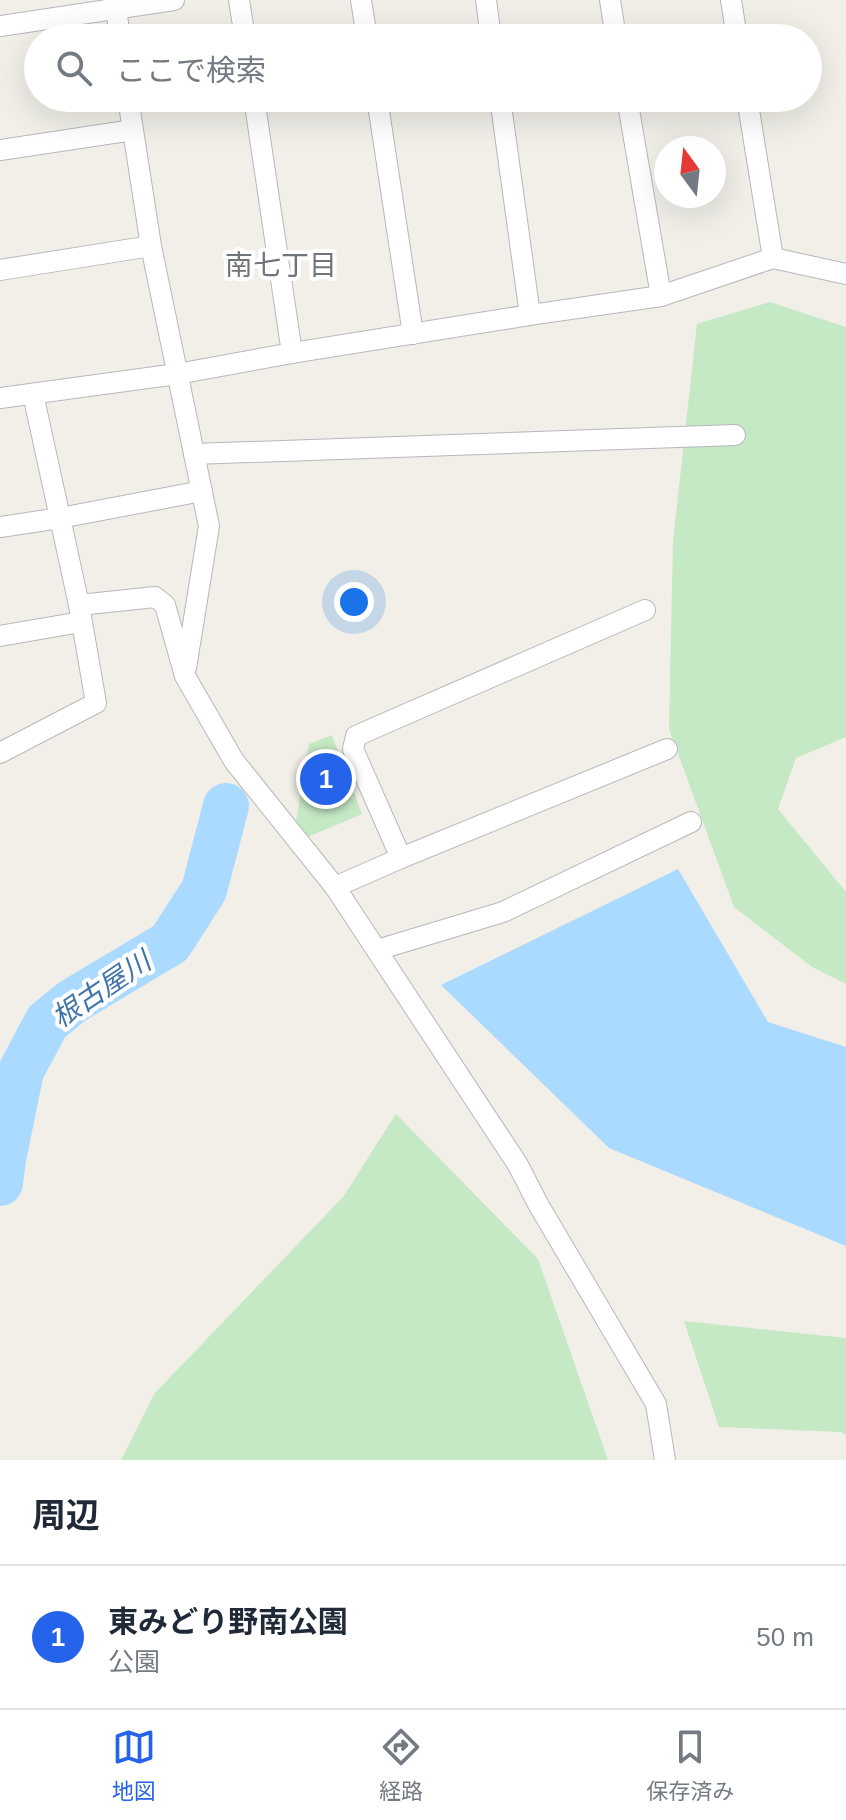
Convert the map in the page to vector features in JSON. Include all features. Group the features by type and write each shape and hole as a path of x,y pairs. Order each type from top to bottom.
{"street":[{"path":"0,26 116,4 174,0"},
{"path":"239,0 243,24"},
{"path":"361,0 365,24"},
{"path":"486,0 489,24"},
{"path":"610,0 614,24"},
{"path":"731,0 735,24"},
{"path":"116,4 118,24"},
{"path":"130,112 151,246 209,526 185,676"},
{"path":"256,112 292,353"},
{"path":"379,112 413,334"},
{"path":"502,112 530,315"},
{"path":"629,112 661,296"},
{"path":"749,112 773,258"},
{"path":"0,150 133,130"},
{"path":"0,270 151,246"},
{"path":"0,398 177,374 292,353 661,296 773,258 846,274"},
{"path":"0,753 96,703 33,394"},
{"path":"194,454 735,435"},
{"path":"0,527 202,491"},
{"path":"0,636 155,597 165,605 185,676 234,761 335,887 518,1165 656,1404 665,1460"},
{"path":"401,858 353,749 356,736 645,610"},
{"path":"335,887 667,749"},
{"path":"377,950 503,912 691,822"}],"green space":[{"path":"770,302 846,327 846,737 796,758 778,809 846,892 846,984 812,967 734,907 669,729 673,541 697,324"},
{"path":"332,735 362,814 308,837 296,821 309,744"},
{"path":"396,1114 538,1259 608,1460 121,1460 154,1394 343,1197"},
{"path":"684,1321 846,1338 846,1435 841,1432 719,1427"}],"water":[{"path":"678,869 768,1022 846,1047 846,1246 609,1148 441,985"}],"waterway":[{"name":"根古屋川","path":"0,1183 21,1071 47,1022 73,1001 170,943 204,890 226,806"}],"place":[{"name":"東みどり野南公園","path":"326,779"}],"district":[{"name":"南七丁目","path":"281,265"}]}
